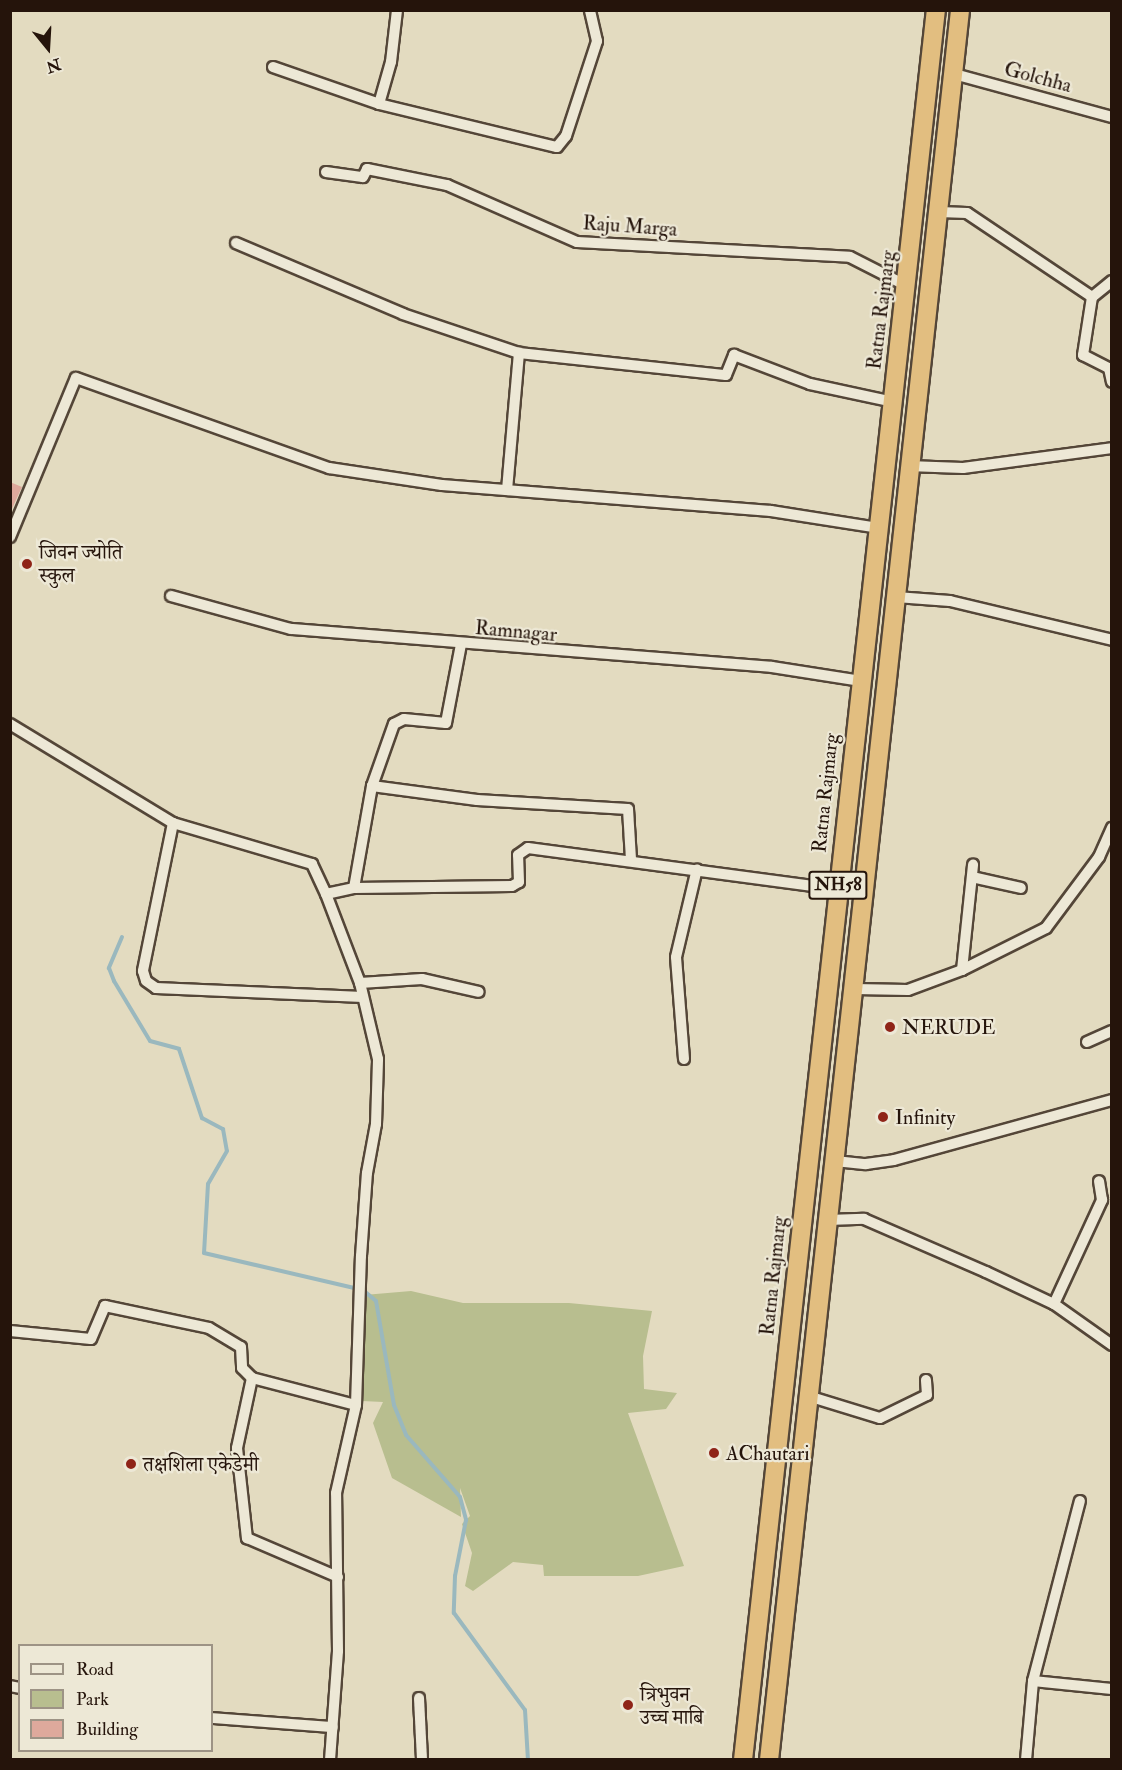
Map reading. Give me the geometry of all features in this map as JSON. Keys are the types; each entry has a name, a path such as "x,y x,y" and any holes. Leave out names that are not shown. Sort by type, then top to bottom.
{"highway":[{"name":"Ratna Rajmarg","path":"743,1760 837,889 907,286 936,10"},
{"name":"NH58","path":"769,1760 827,1220 855,989 908,466 939,213 960,10"}],"street":[{"path":"379,104 391,63 397,10"},
{"path":"273,67 379,104 557,147 566,136 597,41 590,10"},
{"name":"Golchha","path":"954,74 1112,117"},
{"name":"Raju Marga","path":"326,172 363,177 367,169 447,185 577,242 850,257 907,286"},
{"path":"939,213 968,213 1092,297"},
{"path":"236,243 403,314 519,353 726,375 734,355 810,384 893,402"},
{"path":"1112,281 1092,297 1083,355 1109,368 1112,382"},
{"path":"507,490 519,353"},
{"path":"10,537 76,378 329,468 507,490 771,511 878,528"},
{"path":"908,466 963,468 1112,448"},
{"name":"Ramnagar","path":"171,596 291,628 461,644 772,667 861,681"},
{"path":"896,597 950,601 1112,640"},
{"path":"354,888 372,786 394,724 405,719 446,723 461,644"},
{"path":"10,724 173,823 312,864 360,983 378,1059 376,1124 367,1173 361,1256 356,1405 336,1493 338,1577 330,1760"},
{"path":"372,786 477,800 628,809 631,859"},
{"path":"173,823 143,971 146,981 156,988 363,997"},
{"path":"855,989 908,990 962,970 1046,928 1099,857 1112,828"},
{"path":"326,894 354,888 512,886 519,882 518,855 528,848 631,859 837,889"},
{"path":"684,1059 676,957 698,869"},
{"path":"962,970 973,871 1021,888"},
{"path":"360,983 422,979 479,992"},
{"path":"1088,1042 1112,1031"},
{"path":"835,1161 866,1164 894,1160 1112,1100"},
{"path":"1054,1304 1102,1200 1099,1181"},
{"path":"827,1220 864,1219 1054,1304 1112,1344"},
{"path":"10,1332 91,1340 105,1306 209,1328 241,1347 242,1368 252,1378 356,1405"},
{"path":"252,1378 237,1448 247,1538 338,1577"},
{"path":"808,1396 880,1418 927,1395 926,1380"},
{"path":"1026,1760 1033,1680 1080,1501"},
{"path":"1033,1680 1112,1689"},
{"path":"419,1698 422,1760"},
{"path":"213,1718 333,1727"}],"green space":[{"path":"411,1291 463,1303 569,1303 652,1311 643,1356 644,1389 677,1393 666,1409 628,1413 684,1566 638,1576 544,1576 543,1565 513,1562 473,1591 465,1586 472,1553 462,1524 470,1516 460,1488 461,1517 392,1478 373,1423 383,1402 362,1401 364,1295"}],"building":[{"path":"10,482 22,487 10,513"}],"waterway":[{"path":"122,937 109,968 114,981 150,1041 179,1049 202,1118 223,1129 227,1151 208,1184 204,1253 363,1290 376,1301 394,1405 406,1435 460,1497 466,1520 455,1576 454,1613 525,1710 528,1760"}],"place":[{"name":"जिवन ज्योति स्कुल","path":"27,564"},
{"name":"NERUDE","path":"890,1027"},
{"name":"Infinity","path":"883,1117"},
{"name":"AChautari","path":"714,1453"},
{"name":"तक्षशिला एकेडेमी","path":"131,1464"},
{"name":"त्रिभुवन उच्च माबि","path":"628,1705"}]}
